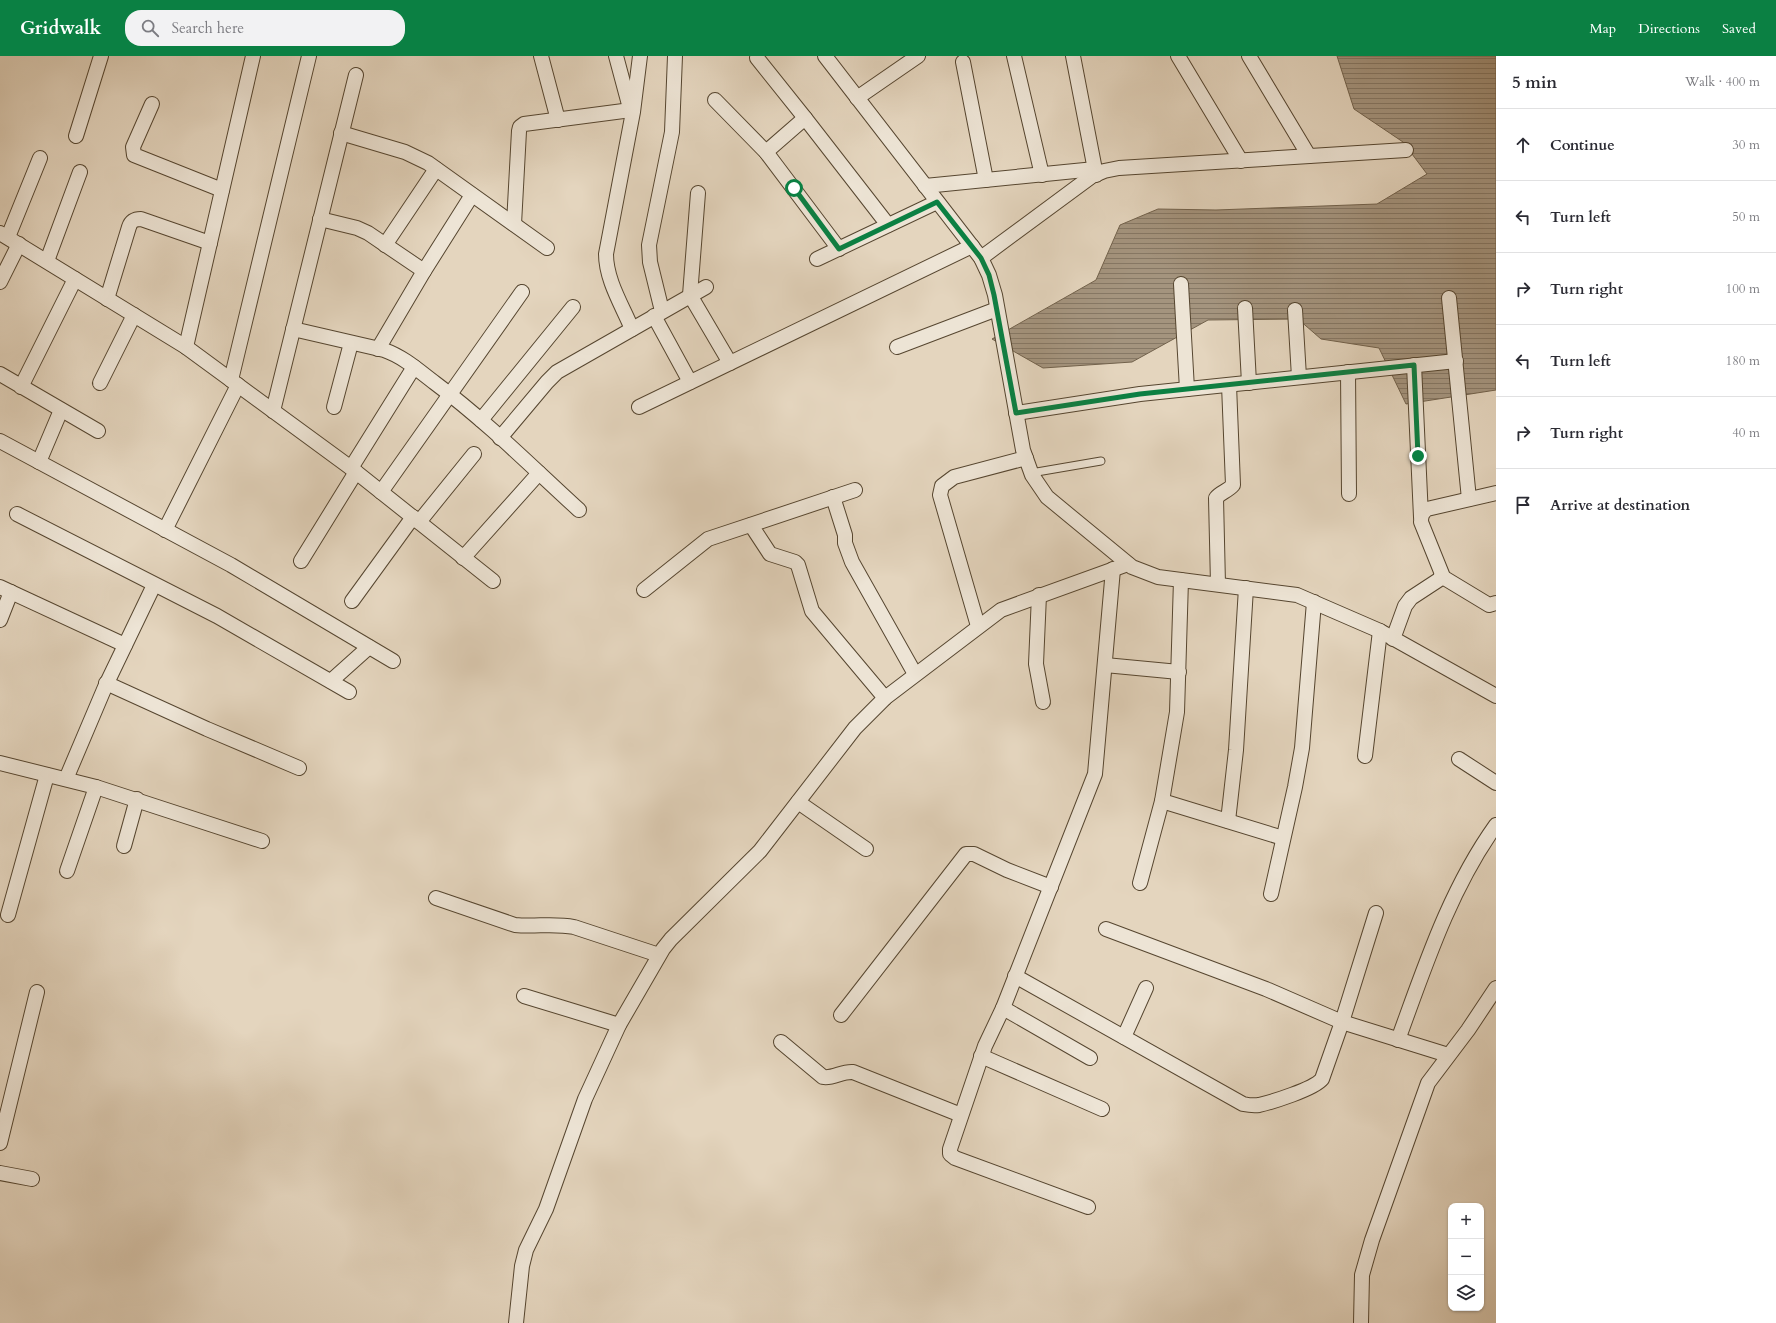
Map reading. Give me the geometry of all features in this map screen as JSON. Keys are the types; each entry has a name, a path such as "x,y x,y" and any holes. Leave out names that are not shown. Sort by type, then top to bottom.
{"street":[{"path":"76,136 101,56"},
{"path":"186,347 253,56"},
{"path":"165,530 234,382 309,56"},
{"path":"541,56 558,120"},
{"path":"616,56 631,113"},
{"path":"632,328 609,276 606,266 606,254 640,56"},
{"path":"676,56 672,132 649,245 650,262 658,314 690,382"},
{"path":"825,56 981,258 989,275 997,308 1016,413 1026,458 1031,473 1047,496 1132,567 1158,577 1297,595 1380,631 1496,696"},
{"path":"857,98 918,56"},
{"path":"1014,56 1042,175"},
{"path":"1072,56 1095,172"},
{"path":"1178,56 1241,161"},
{"path":"1249,56 1310,156"},
{"path":"757,58 888,225"},
{"path":"963,62 986,180"},
{"path":"273,411 356,75"},
{"path":"715,100 766,152 839,249"},
{"path":"152,104 133,147 134,155 222,190"},
{"path":"514,224 520,127 524,124 631,113"},
{"path":"766,152 805,118"},
{"path":"341,133 405,152 436,169 547,248"},
{"path":"925,186 1042,175 1095,172 1119,168 1406,150"},
{"path":"0,282 9,238 40,158"},
{"path":"386,245 436,169"},
{"path":"47,261 80,172"},
{"path":"981,258 1095,172"},
{"path":"698,193 690,295 730,363"},
{"path":"378,349 424,271 472,195"},
{"path":"817,260 937,202"},
{"path":"107,298 129,227 131,222 136,219 141,219 210,243"},
{"path":"320,219 357,228 368,233 424,271"},
{"path":"9,238 186,347 382,492 492,581"},
{"path":"639,406 972,246"},
{"path":"21,387 75,279"},
{"path":"1180,284 1187,389"},
{"path":"500,438 557,372 706,287"},
{"path":"382,492 522,292"},
{"path":"1449,298 1469,499"},
{"path":"481,420 573,307"},
{"path":"897,347 997,308"},
{"path":"1245,308 1249,383"},
{"path":"1296,310 1299,377"},
{"path":"100,382 134,315"},
{"path":"293,329 378,349 394,354 414,366 451,394 481,420 579,510"},
{"path":"334,407 351,343"},
{"path":"1016,413 1140,394 1456,361"},
{"path":"1414,365 1421,522 1442,576 1489,605 1496,603"},
{"path":"301,561 414,366"},
{"path":"1348,372 1349,494"},
{"path":"0,374 98,431"},
{"path":"1218,584 1216,498 1221,492 1231,488 1233,485 1228,385"},
{"path":"38,462 61,410"},
{"path":"0,441 231,565 392,661"},
{"path":"352,601 416,520 474,454"},
{"path":"978,626 940,495 942,486 954,477 1026,458"},
{"path":"463,558 539,473"},
{"path":"644,590 708,538 855,490"},
{"path":"1421,517 1427,509 1496,493"},
{"path":"833,497 852,562 915,674"},
{"path":"17,514 217,616 349,692"},
{"path":"750,524 770,554 795,562 798,565 812,611 884,698"},
{"path":"516,1323 522,1266 526,1250 546,1209 585,1100 619,1025 659,955 671,939 760,851 855,728 884,698 1000,610 1128,564"},
{"path":"1088,1207 952,1156 950,1149 982,1056 1003,1008 1095,774 1113,569"},
{"path":"1393,639 1405,606 1411,598 1436,583 1442,576"},
{"path":"1140,883 1162,801 1177,712 1181,580"},
{"path":"66,779 106,683 154,585"},
{"path":"1228,821 1236,750 1246,588"},
{"path":"0,620 6,590 125,645"},
{"path":"1039,595 1036,664 1043,702"},
{"path":"1271,894 1302,748 1314,602"},
{"path":"1365,756 1380,631"},
{"path":"331,682 369,647"},
{"path":"1105,665 1179,672"},
{"path":"106,683 207,729 299,768"},
{"path":"1459,759 1496,784"},
{"path":"0,764 96,787 262,841"},
{"path":"8,915 47,775"},
{"path":"66,871 96,787"},
{"path":"124,846 136,799"},
{"path":"1162,801 1284,838"},
{"path":"798,802 866,849"},
{"path":"1398,1040 1432,948 1464,878 1496,825"},
{"path":"841,1015 966,854 974,854 1007,870 1051,887"},
{"path":"436,898 515,925 528,926 562,924 659,955"},
{"path":"1015,976 1243,1104 1259,1104 1294,1093 1319,1083 1322,1079 1342,1022 1376,914"},
{"path":"1106,930 1266,989 1342,1022 1448,1055"},
{"path":"1124,1037 1146,988"},
{"path":"1361,1323 1362,1275 1372,1240 1428,1083 1468,1030 1496,988"},
{"path":"0,1143 36,992"},
{"path":"524,996 619,1025"},
{"path":"1003,1008 1090,1058"},
{"path":"781,1042 823,1077 829,1078 845,1072 853,1072 961,1115"},
{"path":"982,1056 1102,1109"},
{"path":"0,1173 32,1179"}],"lane":[{"path":"1031,473 1101,462"}],"shaded area":[{"path":"1337,56 1496,56 1496,390 1406,404 1379,348 1321,339 1298,319 1208,320 1132,362 1043,368 992,339 1096,280 1120,225 1158,209 1216,210 1377,204 1427,174 1403,142 1354,109"}],"route":[{"path":"794,188 839,249 937,202 981,258 989,275 1016,413 1140,394 1414,365 1418,456"}]}
